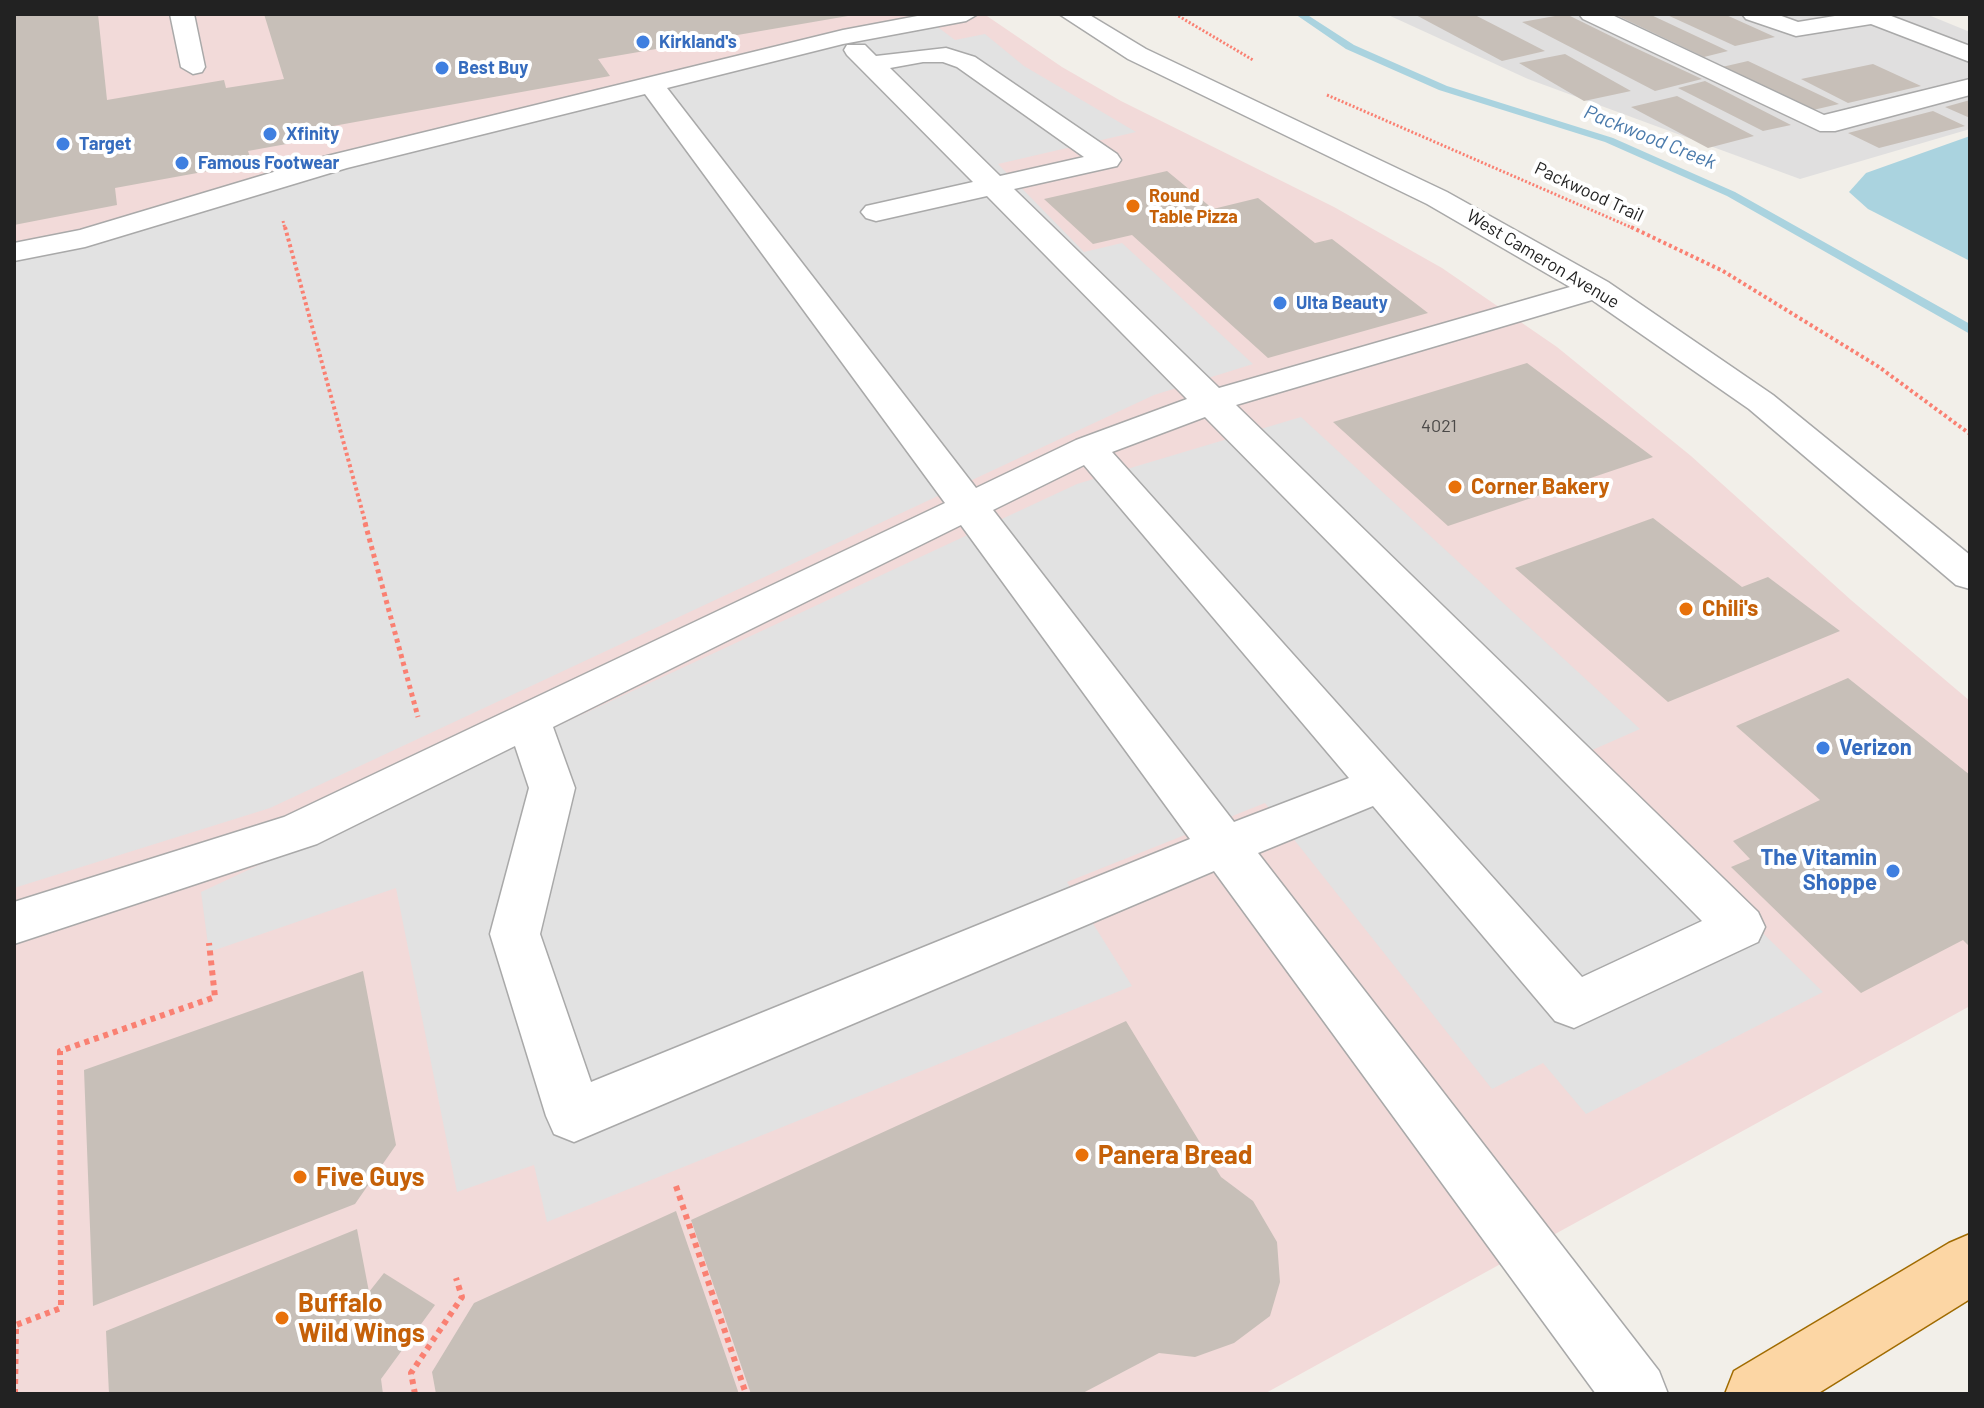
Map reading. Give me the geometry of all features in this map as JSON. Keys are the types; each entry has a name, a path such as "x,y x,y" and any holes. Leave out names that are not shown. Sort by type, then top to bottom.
{"main road":[{"path":"1757,1394 1970,1264"}],"street":[{"path":"182,14 193,67"},
{"path":"14,252 85,238 337,162 843,37 966,14"},
{"name":"West Cameron Avenue","path":"1071,14 1137,54 1437,198 1597,289 1752,395 1970,576"},
{"path":"1591,14 1820,123 1835,123 1970,87"},
{"path":"1754,14 1796,29 1814,29 1861,17 1885,20 1970,55"},
{"path":"843,37 996,185 1740,927 1574,1005 1089,448"},
{"path":"871,64 923,55 946,55 966,62 1107,160 876,212"},
{"path":"651,84 1636,1394"},
{"path":"14,923 300,831 1089,448 1211,402 1597,289"},
{"path":"528,718 552,788 515,934 574,1116 1222,845 1381,784"}],"path":[{"path":"1175,14 1261,64"},
{"name":"Packwood Trail","path":"1318,91 1571,199 1723,271 1879,367 1970,434"},
{"path":"280,212 422,730"},
{"path":"15,1394 16,1325 61,1308 60,1051 215,997 209,943"},
{"path":"676,1186 746,1394"},
{"path":"415,1394 411,1373 462,1297 456,1278"}],"shaded area":[{"path":"14,14 984,14 1062,67 1121,101 1334,207 1442,268 1557,347 1691,456 1851,600 1970,701 1970,1006 1264,1394 14,1394"},
{"path":"1386,14 1926,14 1970,32 1970,129 1800,179 1528,79"},
{"path":"935,25 955,40 985,34 1024,66 1136,132 998,164 1084,252 1122,243 1253,364 1154,395 270,808 14,888 14,259 335,170 847,41"},
{"path":"1301,417 1640,729 1581,755 1823,992 1586,1114 1543,1063 1492,1089 1265,803 1067,882 1132,986 547,1222 534,1165 457,1192 396,888 209,952 201,892 1077,484"}],"water":[{"path":"1970,136 1970,261 1868,209 1849,192 1866,173"}],"building":[{"path":"14,14 98,14 107,100 224,80 226,88 284,79 264,14 848,16 598,59 610,76 300,132 303,141 248,151 252,163 115,188 117,205 14,225"},
{"path":"1414,14 1473,14 1545,51 1502,61"},
{"path":"1566,14 1702,79 1655,91 1522,22"},
{"path":"1614,14 1649,14 1728,51 1704,57"},
{"path":"1665,14 1724,14 1775,37 1735,46"},
{"path":"1565,54 1631,91 1584,101 1519,63"},
{"path":"1748,61 1839,104 1813,110 1722,67"},
{"path":"1873,64 1921,86 1848,103 1801,79"},
{"path":"1705,81 1791,125 1763,131 1678,88"},
{"path":"1677,96 1754,136 1708,148 1631,107"},
{"path":"1970,100 1970,118 1945,107"},
{"path":"1933,111 1965,126 1879,148 1848,133"},
{"path":"1167,171 1213,209 1258,198 1315,243 1332,239 1428,313 1268,358 1132,235 1093,244 1044,199"},
{"path":"1527,363 1653,457 1448,526 1333,422"},
{"name":"Chili's","path":"1653,518 1742,587 1768,577 1840,631 1668,702 1515,568"},
{"path":"1848,678 1970,775 1970,947 1963,940 1861,993 1731,867 1750,859 1733,841 1820,800 1736,726"},
{"path":"363,971 396,1145 355,1204 93,1306 84,1070"},
{"path":"1126,1021 1221,1177 1253,1201 1277,1242 1280,1282 1270,1316 1234,1343 1195,1357 1159,1353 1081,1394 751,1394 691,1220"},
{"path":"676,1211 739,1394 436,1394 432,1372 474,1303"},
{"name":"Buffalo Wild Wings","path":"357,1229 369,1292 384,1273 435,1305 381,1379 383,1394 109,1394 106,1331"}],"waterway":[{"name":"Packwood Creek","path":"1300,14 1350,47 1443,88 1609,140 1731,194 1970,330"}],"place":[{"name":"Kirkland's","path":"643,42"},
{"name":"Best Buy","path":"442,68"},
{"name":"Xfinity","path":"270,134"},
{"name":"Target","path":"63,144"},
{"name":"Famous Footwear","path":"182,163"},
{"name":"Round Table Pizza","path":"1133,206"},
{"name":"Ulta Beauty","path":"1280,303"},
{"name":"Corner Bakery","path":"1455,487"},
{"name":"Chili's","path":"1686,609"},
{"name":"Verizon","path":"1823,748"},
{"name":"The Vitamin Shoppe","path":"1893,871"},
{"name":"Panera Bread","path":"1082,1155"},
{"name":"Five Guys","path":"300,1177"},
{"name":"Buffalo Wild Wings","path":"282,1318"}]}
